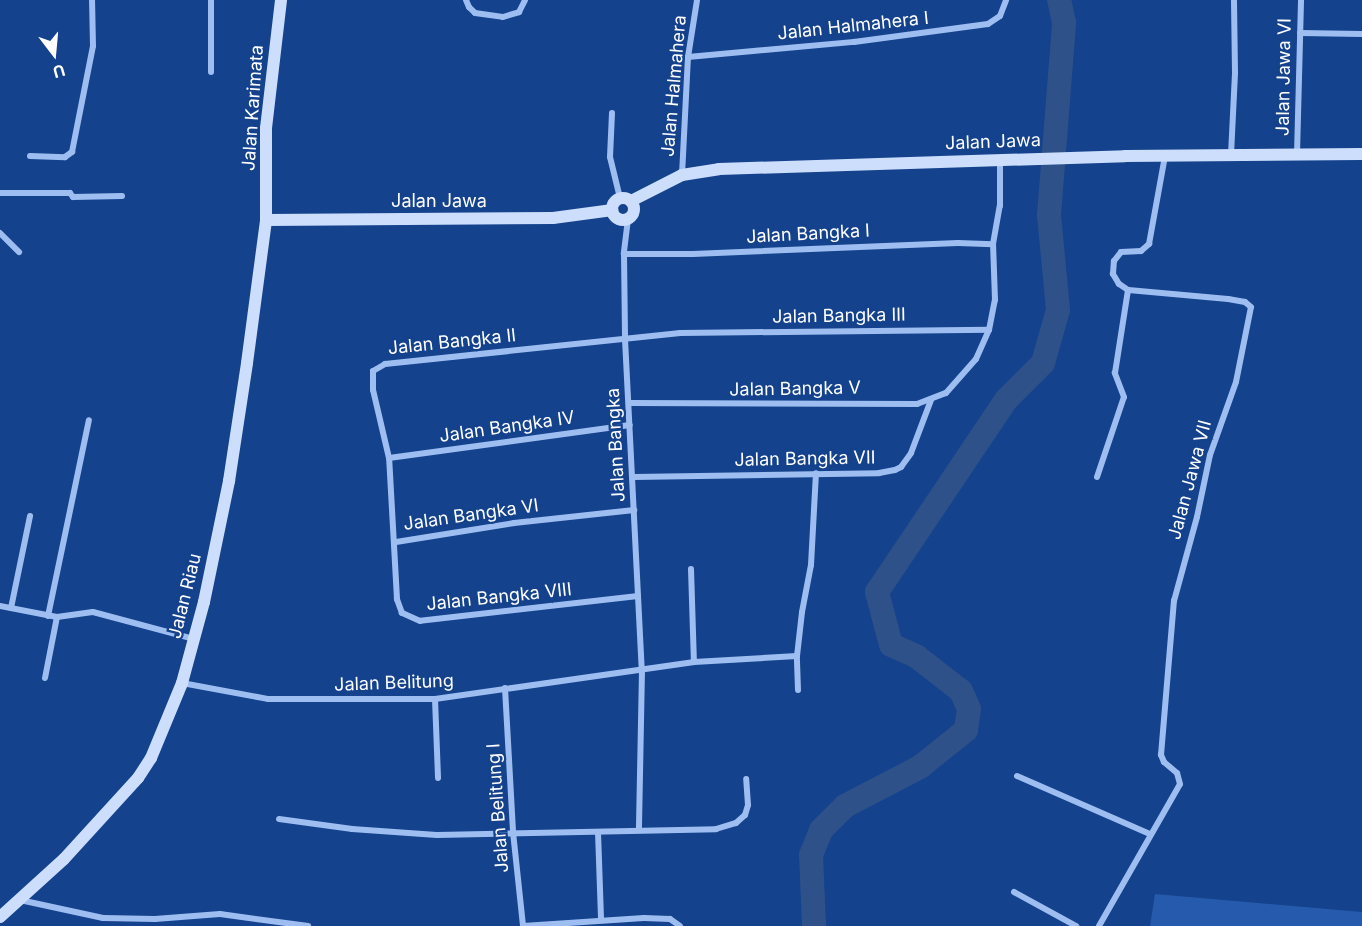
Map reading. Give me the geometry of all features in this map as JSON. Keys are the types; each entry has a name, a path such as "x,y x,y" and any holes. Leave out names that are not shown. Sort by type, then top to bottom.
{"main road":[{"name":"Jalan Karimata","path":"266,220 266,128 281,0"},
{"name":"Jalan Jawa","path":"626,199 682,176 719,169 1093,157 1362,154"},
{"path":"626,199 634,213 628,219 620,219 612,210 614,203 626,199"},
{"name":"Jalan Jawa","path":"266,220 553,218 612,210"},
{"name":"Jalan Riau","path":"0,917 64,859 138,778 155,749 182,683 229,481 266,220"}],"street":[{"path":"30,156 65,157 72,152 93,46 92,0"},
{"path":"211,0 211,72"},
{"path":"466,0 469,7 476,13 503,16 519,12 525,0"},
{"name":"Jalan Halmahera","path":"682,176 688,57 697,0"},
{"name":"Jalan Halmahera I","path":"688,57 854,42 988,24 1000,16 1006,0"},
{"path":"1232,155 1235,73 1234,0"},
{"name":"Jalan Jawa VI","path":"1297,155 1301,0"},
{"path":"1300,33 1362,34"},
{"path":"612,113 610,157 626,199"},
{"path":"1097,477 1125,397 1115,373 1128,290 1119,284 1113,274 1114,261 1121,252 1141,251 1149,244 1165,156"},
{"path":"989,330 995,300 993,244 1000,206 1000,161"},
{"path":"0,193 70,193 73,197 122,196"},
{"name":"Jalan Bangka","path":"628,219 624,254 625,339 634,477 642,670 639,829"},
{"path":"0,233 19,252"},
{"name":"Jalan Bangka I","path":"624,254 693,254 958,243 993,244"},
{"name":"Jalan Jawa VII","path":"1099,926 1180,784 1177,773 1164,762 1161,755 1166,670 1177,586 1197,517 1210,455 1236,382 1251,307 1245,302 1228,299 1128,290"},
{"name":"Jalan Bangka III","path":"625,339 681,333 989,330"},
{"name":"Jalan Bangka V","path":"629,403 917,404 931,400 956,384 976,359 989,330"},
{"name":"Jalan Bangka II","path":"388,458 371,379 377,367 625,339"},
{"name":"Jalan Bangka VII","path":"634,477 879,473 901,467 912,453 931,400"},
{"path":"48,616 89,420"},
{"name":"Jalan Bangka IV","path":"388,458 630,425"},
{"name":"Jalan Bangka VI","path":"388,458 396,542 514,523 634,510"},
{"path":"798,690 797,656 811,565 816,473"},
{"path":"11,608 30,516"},
{"name":"Jalan Bangka VIII","path":"396,542 398,599 402,613 414,620 638,596"},
{"path":"692,569 694,662"},
{"path":"0,606 57,617 93,612 194,639"},
{"path":"45,678 57,617"},
{"name":"Jalan Belitung","path":"182,683 268,699 435,699 694,662 797,656"},
{"name":"Jalan Belitung I","path":"506,688 513,832 522,926"},
{"path":"435,699 438,778"},
{"path":"1017,776 1150,834"},
{"path":"279,819 352,829 437,835 716,829 736,823 748,810 746,779"},
{"path":"598,832 601,919"},
{"path":"1014,892 1076,926"},
{"path":"19,900 103,918 155,919 220,914 308,926"},
{"path":"102,926 103,918"},
{"path":"522,926 601,919 670,919 680,926"}],"shaded area":[{"path":"1155,894 1362,912 1362,926 1150,926"}],"waterway":[{"path":"814,926 811,855 821,830 845,806 920,767 966,730 969,709 961,691 916,656 891,645 877,592 1006,400 1043,363 1058,310 1049,215 1064,23 1059,0"}]}
